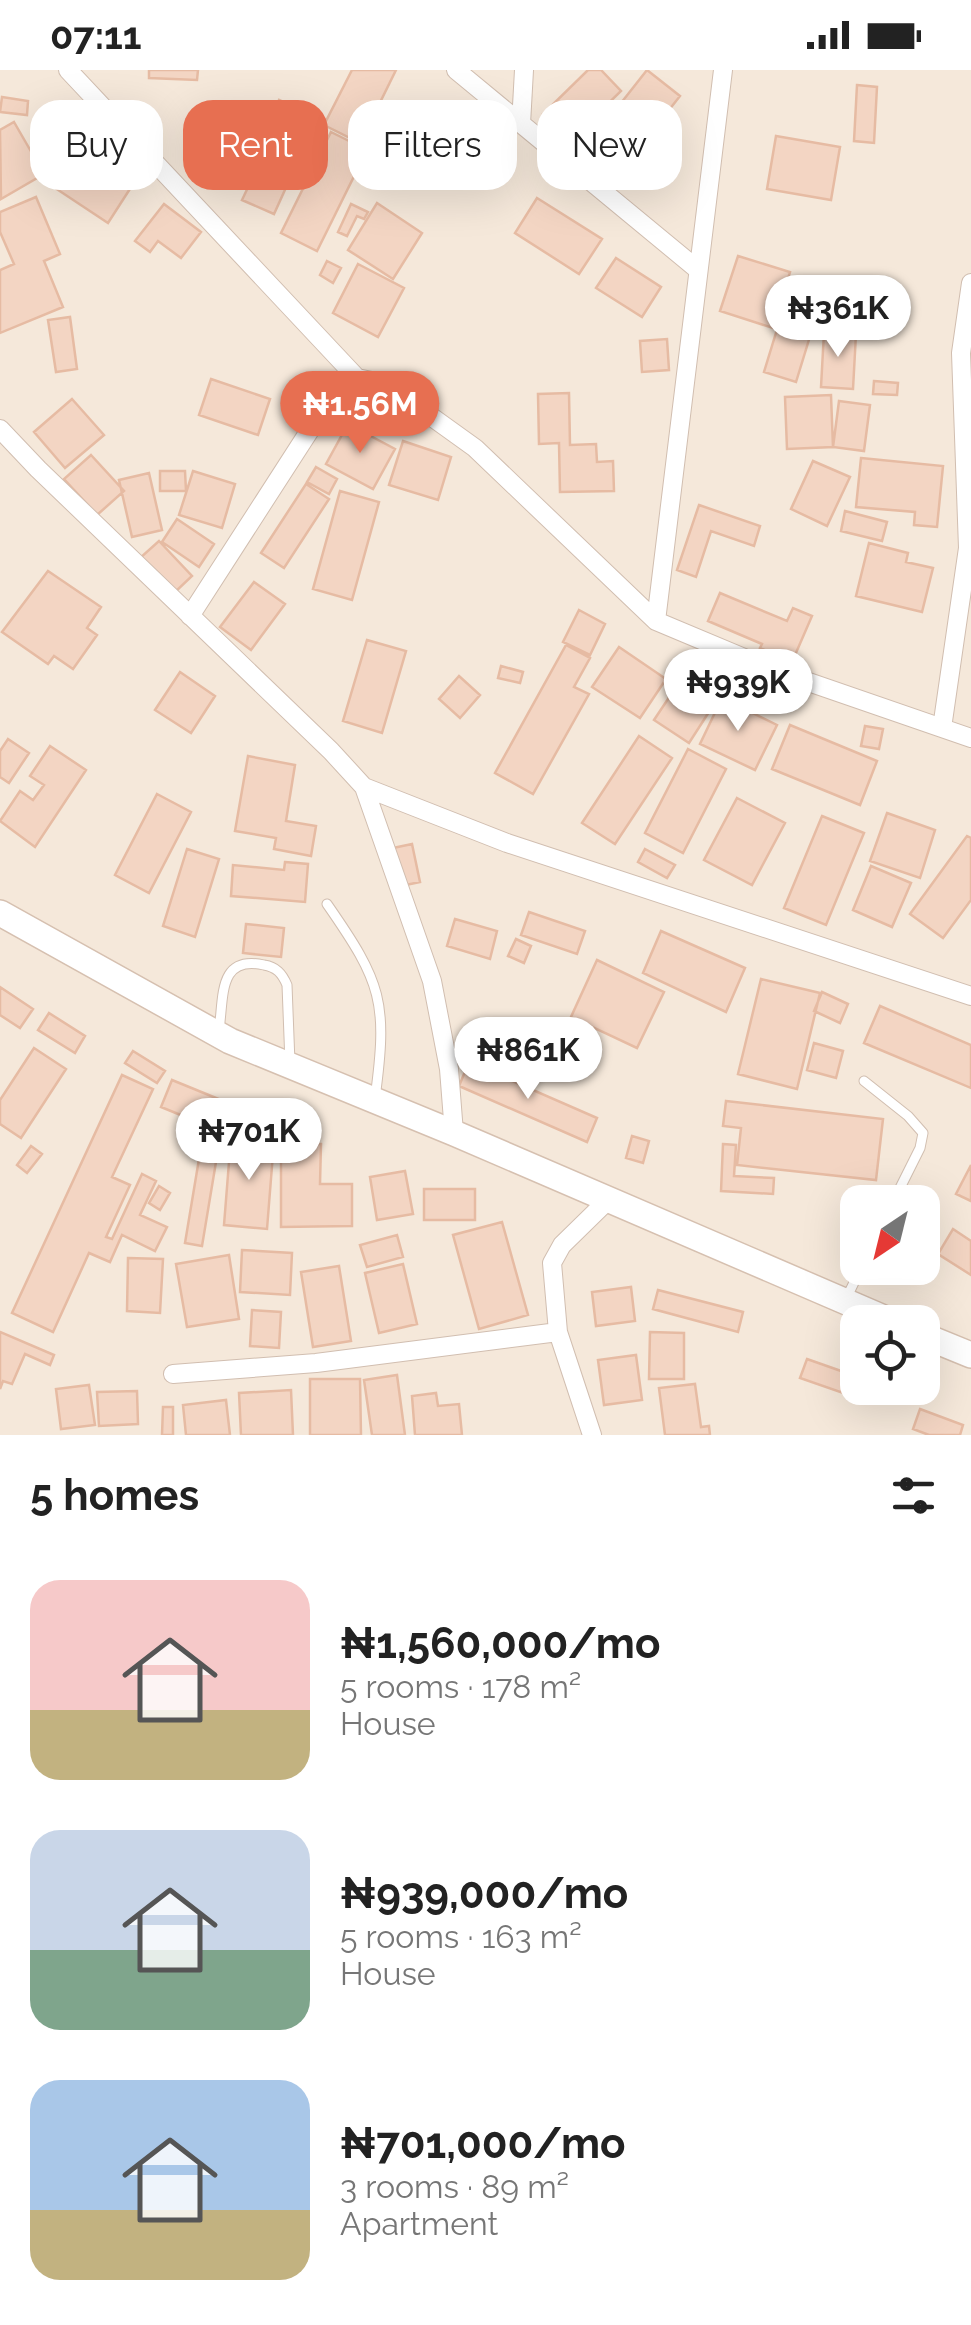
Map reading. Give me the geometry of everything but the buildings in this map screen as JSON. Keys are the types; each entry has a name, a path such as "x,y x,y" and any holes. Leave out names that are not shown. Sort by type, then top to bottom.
{"main road":[{"path":"0,913 218,1034 852,1305"},
{"path":"940,1343 971,1356"}],"street":[{"path":"68,70 356,378"},
{"path":"456,70 698,269"},
{"path":"521,124 524,70"},
{"path":"656,620 723,70"},
{"path":"942,728 970,548 961,353 971,283"},
{"path":"190,616 340,385 356,378 386,384 475,448 656,620 768,668 971,738"},
{"path":"0,429 364,786 507,843 971,996"},
{"path":"364,786 432,982 449,1069 454,1133"},
{"path":"592,1435 558,1332 552,1263 562,1245 607,1201"},
{"path":"173,1374 316,1363 558,1332"}],"lane":[{"path":"327,904 367,964 381,1001 382,1046 375,1100"},
{"path":"218,1034 228,975 235,965 244,962 271,966 283,974 287,984 290,1066"},
{"path":"864,1081 923,1133 902,1185"},
{"path":"845,1302 854,1285"}],"shaded area":[{"path":"0,70 971,70 971,1435 0,1435"}]}
